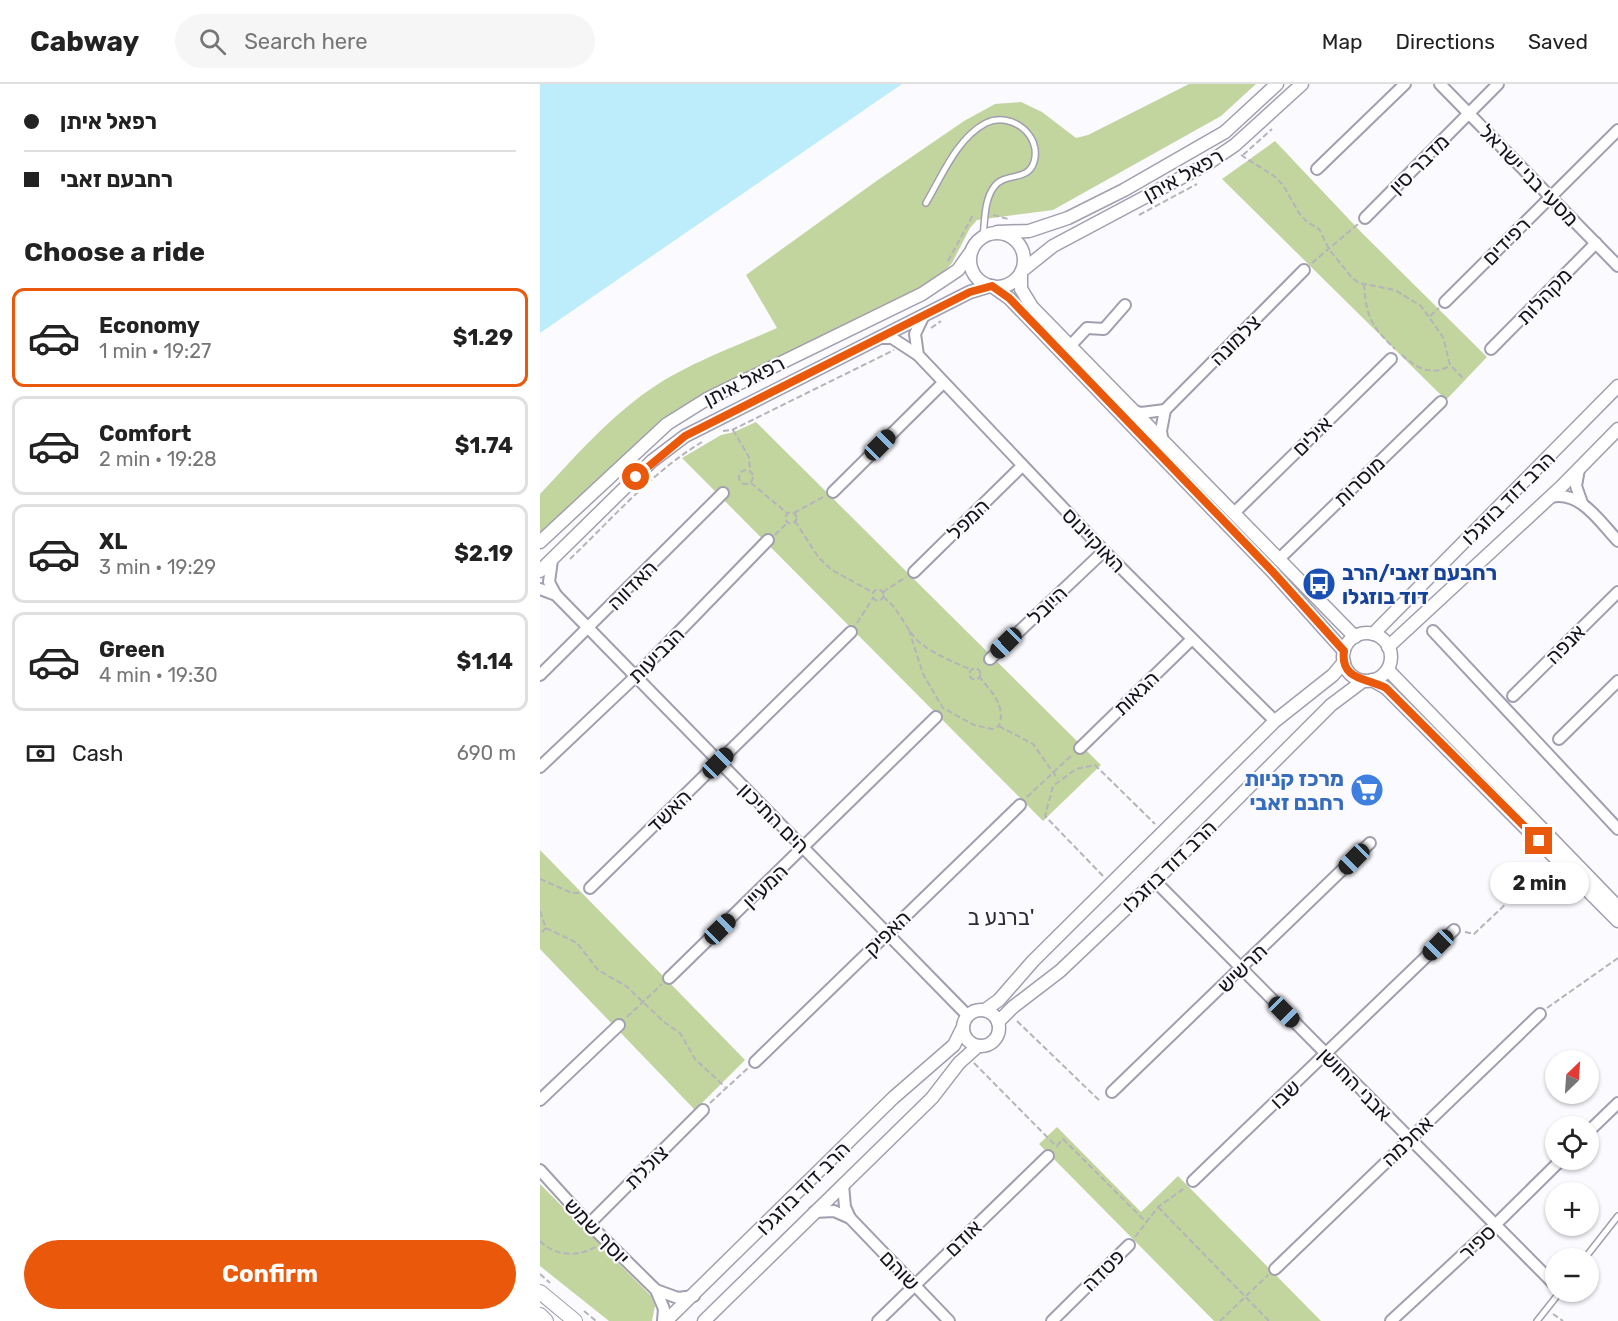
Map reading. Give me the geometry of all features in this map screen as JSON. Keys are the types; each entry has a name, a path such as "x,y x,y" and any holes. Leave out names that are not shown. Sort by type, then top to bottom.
{"main road":[{"path":"540,1292 575,1321"},
{"path":"540,1315 546,1321"}],"street":[{"name":"רפאל איתן","path":"997,232 1039,227 1068,218 1124,190 1226,132 1277,84"},
{"name":"רפאל איתן","path":"1022,272 1053,246 1207,164 1235,145 1302,84"},
{"path":"1317,169 1405,84"},
{"name":"מסעי בני ישראל","path":"1440,84 1618,266"},
{"name":"מדבר סין","path":"1365,218 1498,84"},
{"name":"רפידים","path":"1445,302 1618,130"},
{"path":"1355,637 1032,307 1021,289 1024,255 1019,243 1010,235 997,232 983,236 975,243 970,253 970,266 974,274 1009,298 1272,571 1344,656 1350,674 1386,688 1618,921"},
{"name":"מקהלות","path":"1491,349 1596,243"},
{"name":"רפאל איתן","path":"540,542 667,424 707,399 922,294 958,270 970,253"},
{"name":"צלמונה","path":"1165,410 1304,270"},
{"path":"991,286 1009,284 1022,272"},
{"name":"רפאל איתן","path":"540,572 652,461 685,436 970,292 991,286"},
{"path":"1071,345 1087,328 1104,329 1125,305"},
{"path":"918,355 915,334 924,315"},
{"name":"האוקיינוס","path":"880,338 892,338 918,355 1104,551 1275,720"},
{"name":"אילים","path":"1234,513 1391,359"},
{"path":"834,492 943,383"},
{"name":"הרב דוד בוזגלו","path":"1373,634 1618,386"},
{"name":"מוסרות","path":"1278,560 1441,402"},
{"path":"1131,410 1141,413 1165,410 1161,432 1163,443"},
{"name":"הרב דוד בוזגלו","path":"1389,647 1551,496 1618,429"},
{"name":"המפל","path":"914,572 1022,466"},
{"path":"1579,469 1576,486 1582,504"},
{"name":"האדווה","path":"540,675 590,628 723,493"},
{"path":"1551,496 1566,495 1582,504 1618,541"},
{"name":"הנביעות","path":"540,767 635,677 768,540"},
{"name":"היובל","path":"990,659 1104,551"},
{"path":"552,560 549,582 556,595"},
{"name":"הים התיכון","path":"540,589 556,595 590,628 718,763 805,847 886,934 968,1015"},
{"name":"אנפה","path":"1513,696 1618,592"},
{"path":"1432,631 1618,830"},
{"name":"האשד","path":"590,888 850,632"},
{"path":"1355,637 1373,634 1389,647 1391,657 1388,670 1368,681"},
{"path":"1344,656 1355,637"},
{"name":"הגאות","path":"1080,748 1192,639"},
{"name":"הרב דוד בוזגלו","path":"985,1010 999,1000 1042,952 1275,720 1333,675 1344,656"},
{"path":"1388,670 1618,907"},
{"name":"הרב דוד בוזגלו","path":"998,1022 1013,1007 1060,971 1155,881 1331,705 1368,681"},
{"path":"1559,739 1618,681"},
{"name":"המעיין","path":"669,978 936,717"},
{"name":"האפיק","path":"755,1062 1020,805"},
{"name":"תרשיש","path":"1112,1092 1370,843"},
{"name":"אבני החושן","path":"1155,881 1545,1275"},
{"name":"שבו","path":"1193,1182 1454,930"},
{"path":"985,1010 998,1022 994,1040 984,1046 978,1046 967,1040 962,1029 968,1015 974,1011 985,1010"},
{"name":"אחלמה","path":"1275,1269 1540,1014"},
{"path":"540,1100 619,1025"},
{"name":"הרב דוד בוזגלו","path":"664,1321 694,1296 892,1098 954,1045 962,1029"},
{"name":"הרב דוד בוזגלו","path":"704,1321 932,1098 959,1063 978,1046"},
{"path":"1599,1121 1618,1103"},
{"name":"צוללת","path":"589,1224 704,1110"},
{"name":"אודם","path":"878,1321 1048,1156"},
{"name":"יוסף שמש","path":"540,1170 589,1224 656,1290"},
{"name":"ספיר","path":"1391,1321 1551,1170"},
{"path":"843,1185 844,1207 850,1218"},
{"path":"814,1212 834,1211 850,1218"},
{"name":"שוהם","path":"850,1218 949,1321"},
{"name":"פטדה","path":"1052,1321 1129,1245"},
{"path":"656,1290 678,1298 694,1296"},
{"path":"656,1290 664,1309 664,1321"}],"lane":[{"path":"926,203 962,144 974,131 988,122 1008,120 1021,125 1034,141 1034,164 1026,174 1001,180 994,187 988,201 983,236"},
{"path":"1593,1248 1618,1216"},
{"path":"1537,1321 1552,1302"}],"path":[{"path":"1235,145 1242,156 1279,180 1299,213 1307,222 1319,229 1329,249 1352,278 1364,284 1395,290 1421,306 1443,337 1450,365 1464,379"},
{"path":"1304,270 1365,218"},
{"path":"1364,284 1365,304 1373,325 1412,365 1424,371 1444,369 1450,365"},
{"path":"720,431 732,430 884,355"},
{"path":"732,430 748,457 753,477 751,483"},
{"path":"565,565 660,473 683,453 711,437"},
{"path":"750,471 742,471 739,479 743,484 751,483 787,513 794,513 834,492"},
{"path":"787,513 785,518 788,522"},
{"path":"794,513 795,521 819,558 832,570 874,592 878,590 883,592"},
{"path":"768,540 788,522 795,521"},
{"path":"883,592 914,572"},
{"path":"850,632 873,598 874,592"},
{"path":"883,592 884,597 917,640 933,652 972,670 978,670 980,678 994,694 1000,707 999,726"},
{"path":"873,598 879,601 884,597"},
{"path":"909,630 923,674 943,708 974,725 992,729 999,726"},
{"path":"972,670 971,678 980,678"},
{"path":"999,726 1033,744 1059,780"},
{"path":"1020,805 1080,748"},
{"path":"1103,876 1046,816 1053,786 1059,780 1076,769 1095,765 1156,825"},
{"path":"1474,934 1549,863"},
{"path":"540,879 578,894 590,888"},
{"path":"540,911 546,928 577,943 598,970 626,986 664,1022 680,1033 695,1059 725,1087"},
{"path":"540,934 546,928"},
{"path":"1540,1014 1618,958"},
{"path":"619,1025 641,1000 669,978"},
{"path":"1018,1021 1101,1102"},
{"path":"704,1110 725,1087 755,1062"},
{"path":"977,1066 1057,1147"},
{"path":"1064,1139 1146,1222"},
{"path":"1129,1245 1158,1207 1193,1182"},
{"path":"1158,1207 1269,1321"},
{"path":"540,1241 556,1252 571,1255 587,1251 604,1239"},
{"path":"1220,1321 1244,1295 1275,1269"},
{"path":"1546,1310 1563,1321"}],"green space":[{"path":"1189,84 1256,84 1221,116 1053,210 977,220 970,228 952,263 935,281 668,419 633,447 540,538 540,494 576,455 601,430 657,384 708,358 777,328 746,275 875,182 964,121 995,104 1021,102 1042,112 1076,138 1088,135"},
{"path":"1275,141 1362,233 1487,357 1446,400 1222,179"},
{"path":"756,422 1101,765 1043,821 682,458 721,435"},
{"path":"540,850 745,1060 695,1110 540,949"},
{"path":"1057,1127 1141,1212 1178,1176 1321,1321 1214,1321 1039,1144"},
{"path":"540,1184 651,1296 655,1306 652,1321 609,1321 540,1266"}],"water":[{"path":"540,84 902,84 540,333"}],"place":[{"name":"רחבעם זאבי/הרב דוד בוזגלו","path":"1319,584"},
{"name":"מרכז קניות רחבם זאבי","path":"1367,790"}],"district":[{"name":"ברנע ב'","path":"1001,917"}],"route":[{"path":"636,477 652,461 685,436 970,292 992,286 1009,298 1272,571 1344,651 1344,662 1350,674 1363,681 1372,680 1386,688 1539,841"}]}
